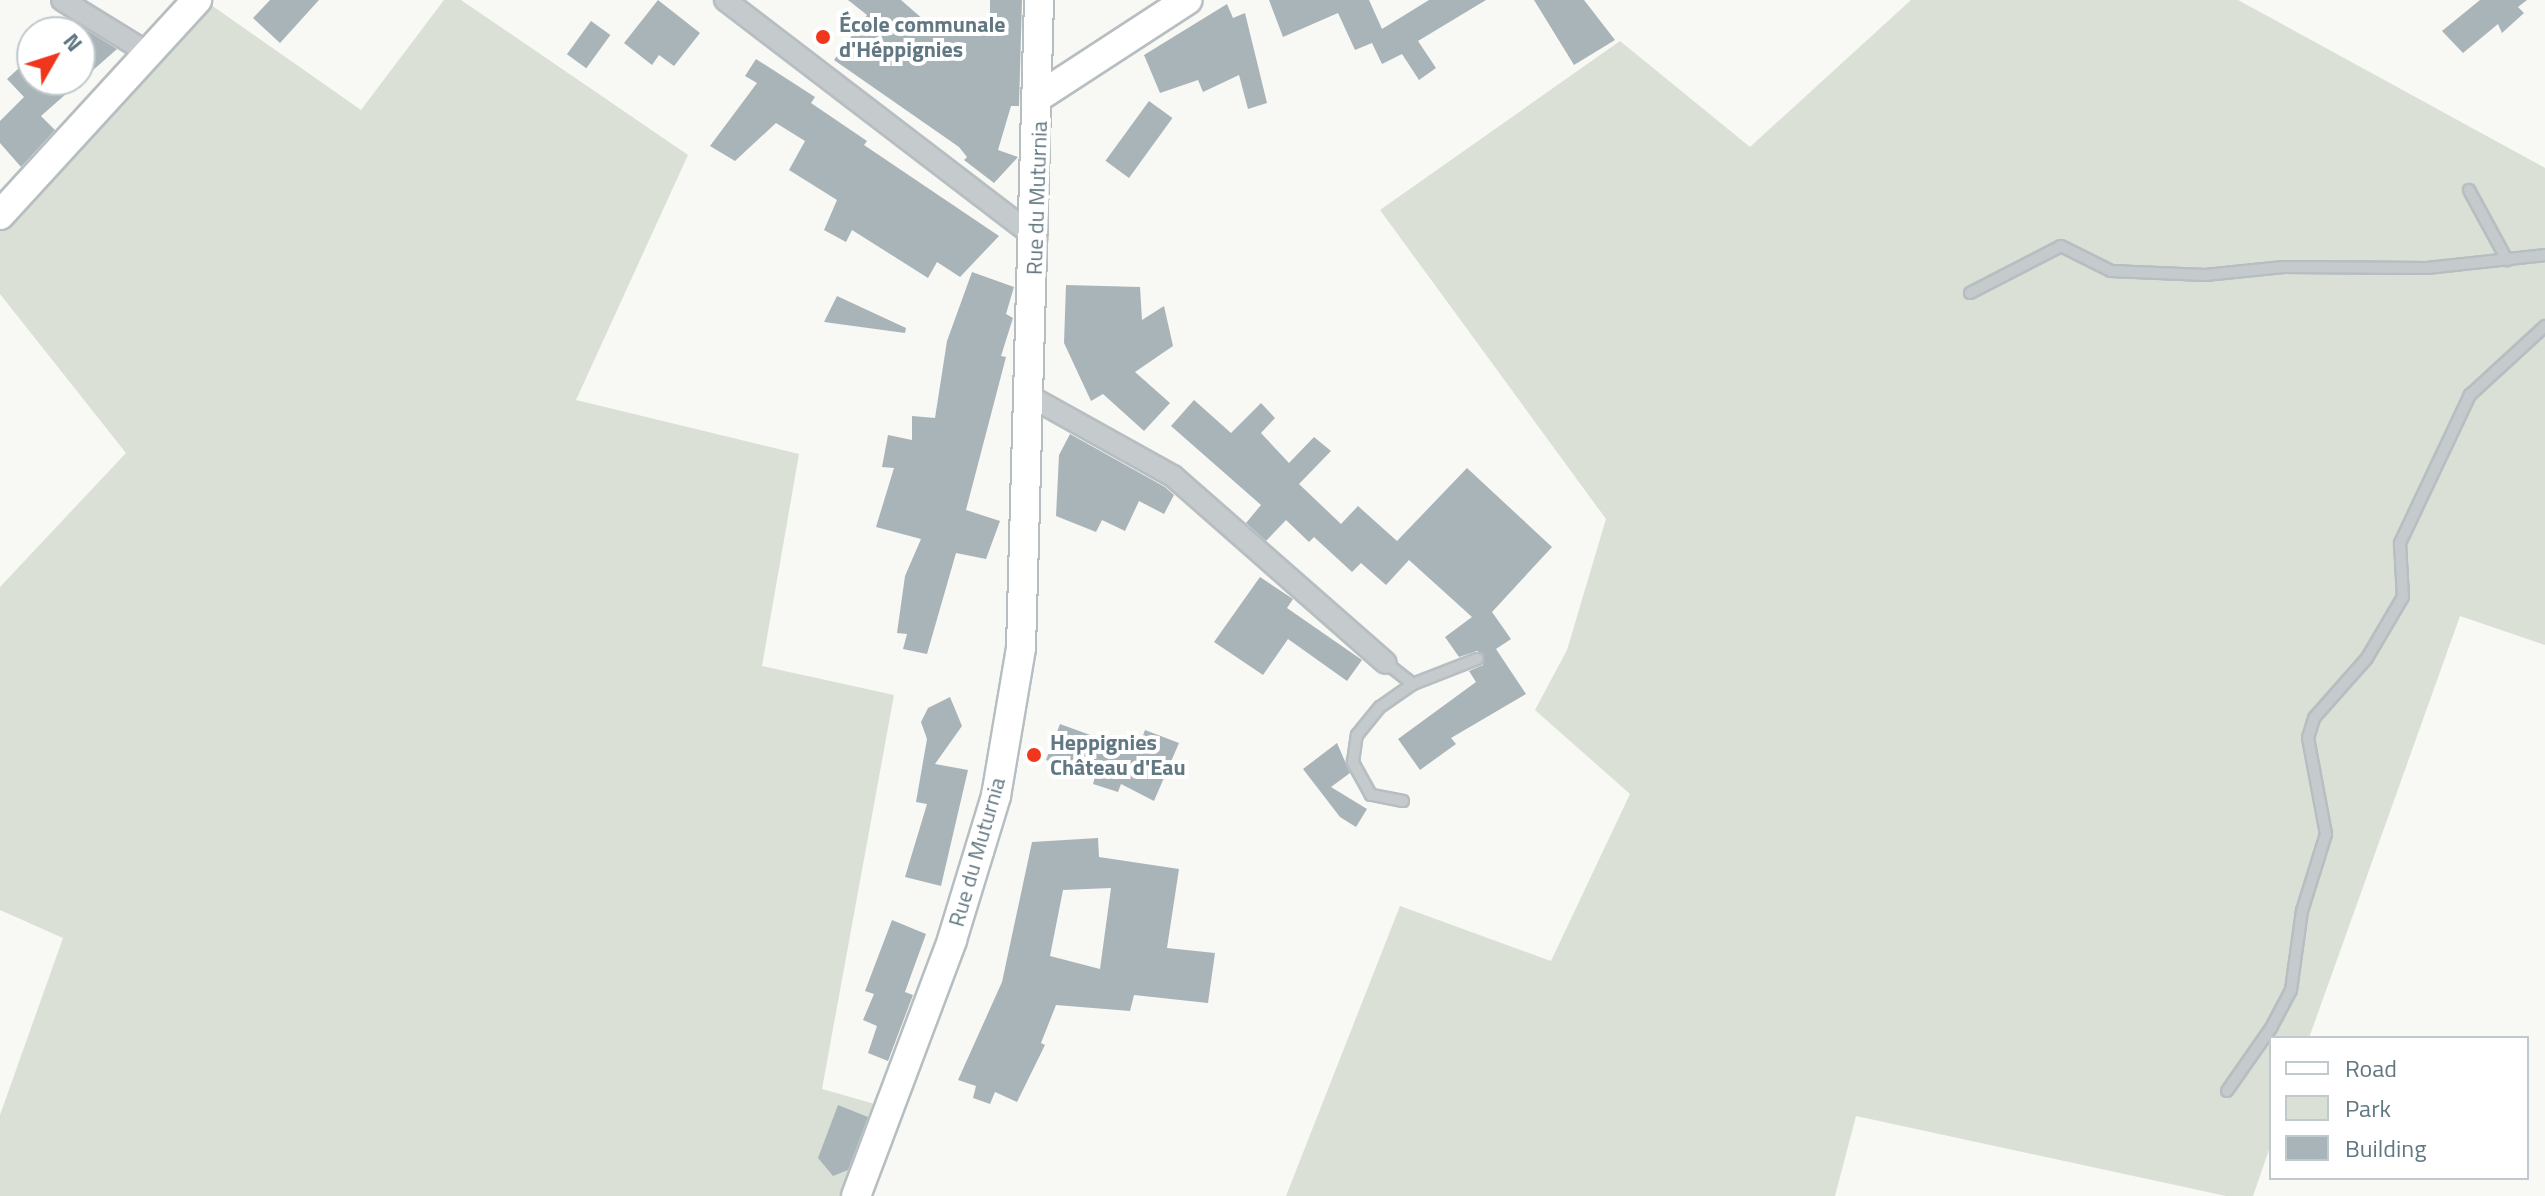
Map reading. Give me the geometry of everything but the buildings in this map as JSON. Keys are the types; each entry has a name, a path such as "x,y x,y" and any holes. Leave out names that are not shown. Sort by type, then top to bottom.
{"street":[{"path":"62,0 148,53"},
{"path":"0,215 197,0"},
{"path":"725,0 1036,238"},
{"name":"Rue du Muturnia","path":"856,1196 952,940 996,796 1021,648 1040,96 1039,0"},
{"path":"1040,96 1187,0"},
{"path":"1031,397 1173,476 1386,663"}],"lane":[{"path":"2469,190 2507,260"},
{"path":"1970,293 2061,246 2111,271 2205,275 2284,267 2427,268 2545,255"},
{"path":"2227,1091 2271,1028 2291,990 2302,911 2326,834 2308,738 2314,718 2367,658 2403,597 2400,543 2470,395 2545,326"},
{"path":"1403,801 1371,795 1353,762 1357,735 1380,707 1413,684 1477,659"},
{"path":"1386,663 1413,684"}],"green space":[{"path":"204,0 361,110 444,0 461,0 688,155 576,400 799,454 762,666 894,695 822,1089 889,1108 856,1196 0,1196 0,1115 63,938 0,910 0,587 126,453 0,294 0,215"},
{"path":"1911,0 2238,0 2545,168 2545,645 2460,616 2310,1036 2269,1036 2269,1150 2253,1196 2226,1196 1856,1116 1835,1196 1286,1196 1400,906 1551,961 1630,794 1535,710 1567,650 1606,519 1380,210 1620,41 1750,147"}],"place":[{"name":"École communale d'Héppignies","path":"823,37"},
{"name":"Heppignies Château d'Eau","path":"1034,755"}]}
